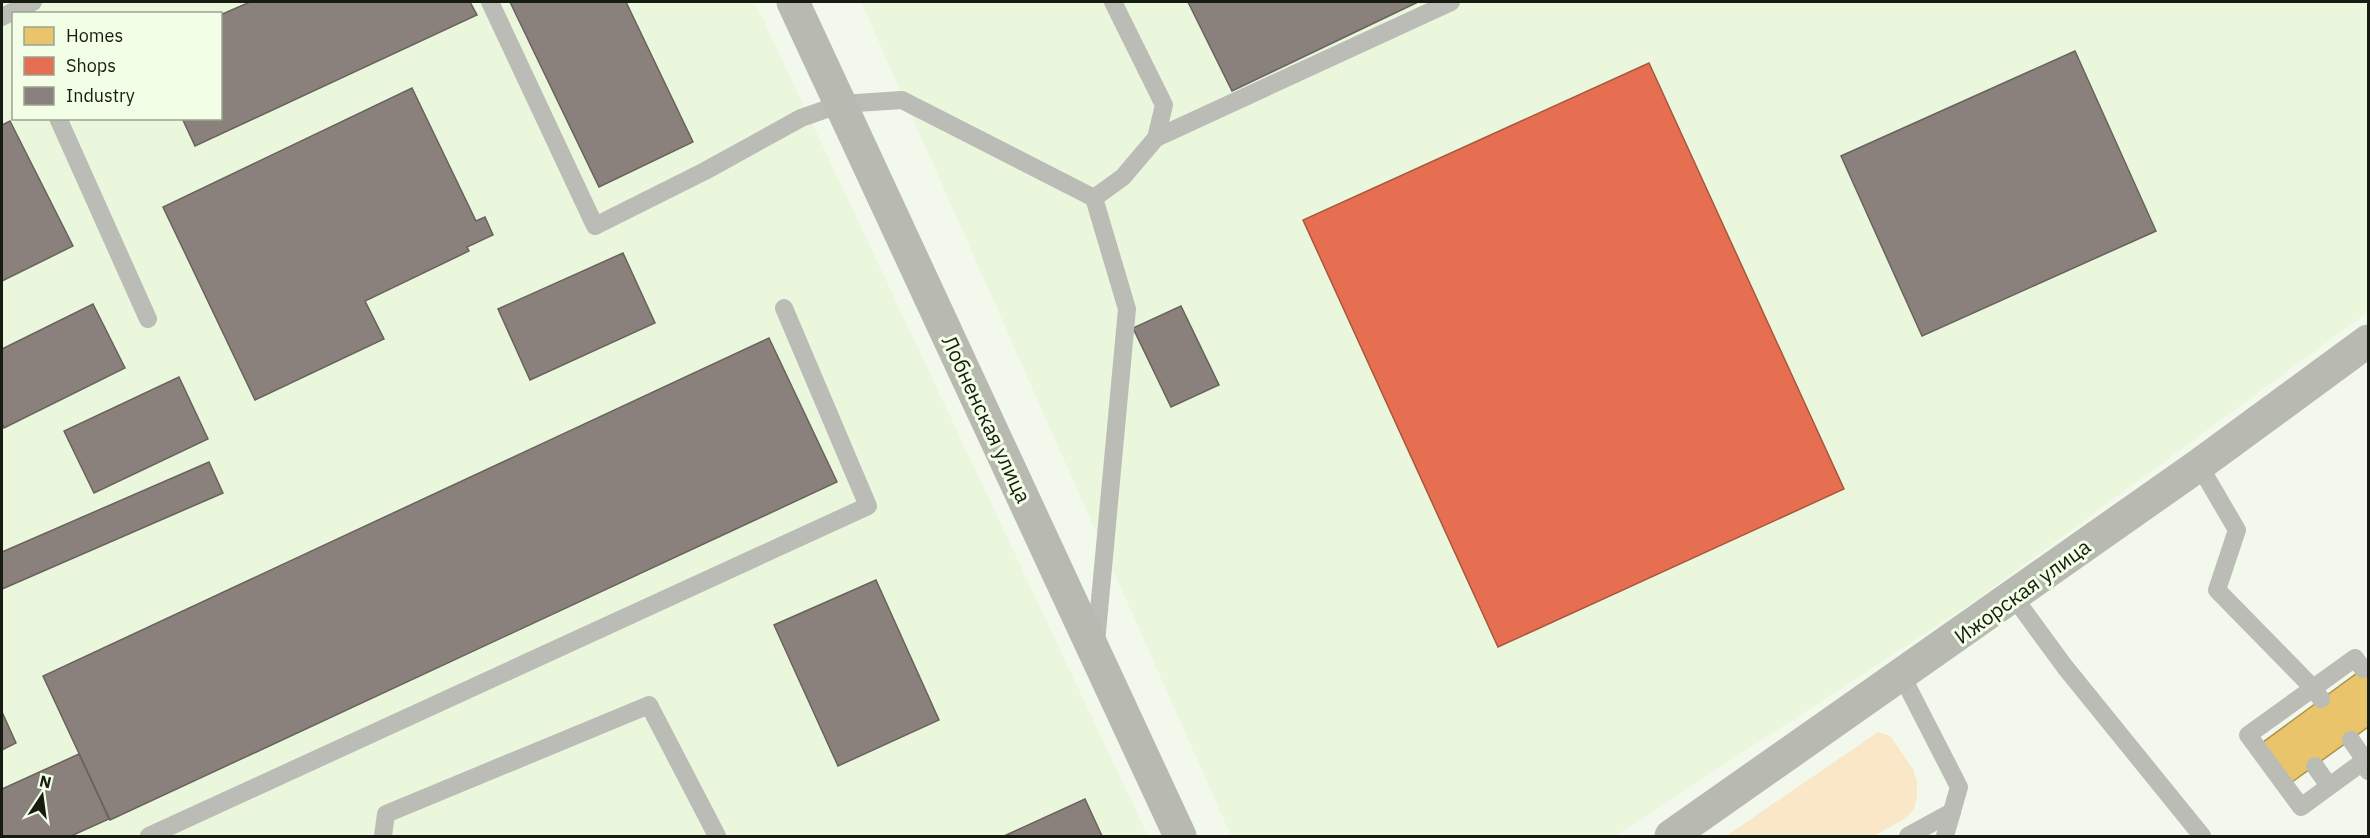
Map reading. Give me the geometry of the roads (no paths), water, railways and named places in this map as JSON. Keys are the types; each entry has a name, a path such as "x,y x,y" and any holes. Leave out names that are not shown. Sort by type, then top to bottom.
{"street":[{"name":"Лобненская улица","path":"794,2 1180,837"},
{"name":"Ижорская улица","path":"1671,837 2199,465 2368,341"}],"lane":[{"path":"16,12 33,2"},
{"path":"490,2 595,226 705,171 801,118 841,104 902,100 1094,198 1127,309 1095,654"},
{"path":"1113,2 1164,105 1156,138"},
{"path":"1094,198 1123,177 1156,138 1451,2"},
{"path":"59,120 148,319"},
{"path":"149,837 868,506 784,308"},
{"path":"2199,465 2237,530 2217,590 2317,694"},
{"path":"2013,596 2065,667 2202,837"},
{"path":"2350,740 2367,763 2329,786 2301,807 2248,735 2281,719 2317,694 2355,658 2363,669"},
{"path":"1902,676 1959,787 1945,837"},
{"path":"383,837 386,814 649,705 717,837"},
{"path":"2315,766 2329,786"},
{"path":"1908,837 1952,812"}]}
